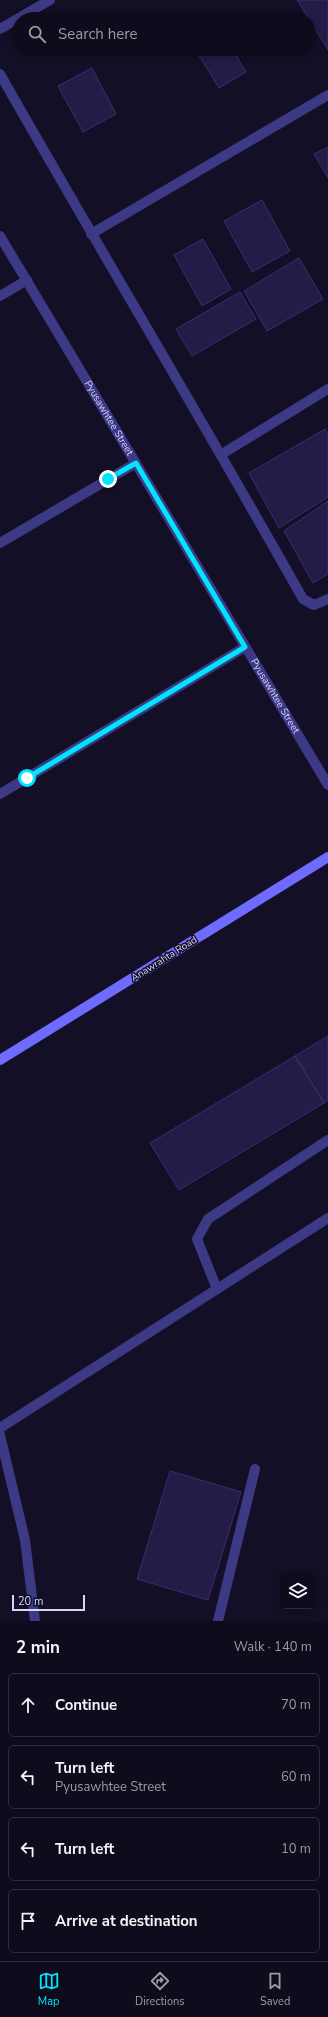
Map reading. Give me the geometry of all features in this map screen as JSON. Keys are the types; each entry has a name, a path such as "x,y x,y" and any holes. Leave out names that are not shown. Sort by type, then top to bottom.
{"main road":[{"name":"Anawrahta Road","path":"0,1060 328,857"}],"street":[{"path":"29,12 50,0"},
{"path":"0,29 12,22"},
{"path":"0,74 90,234 222,454 303,599 314,605 328,599"},
{"path":"90,234 328,95"},
{"name":"Pyusawhtee Street","path":"0,236 328,785"},
{"path":"0,296 27,280"},
{"path":"222,454 328,389"},
{"path":"0,543 136,463"},
{"path":"0,794 245,647"},
{"path":"217,1289 197,1239 208,1219 328,1140"},
{"path":"0,1428 328,1218"},
{"path":"0,1435 25,1540 35,1621"},
{"path":"218,1621 255,1469"}],"building":[{"path":"297,0 328,0 328,50 316,30 316,12 305,12"},
{"path":"199,56 236,56 246,72 219,88"},
{"path":"92,68 116,114 83,132 58,86"},
{"path":"328,147 328,178 314,154"},
{"path":"262,200 290,251 252,272 224,221"},
{"path":"203,239 231,289 202,306 174,255"},
{"path":"299,258 323,299 267,331 244,291"},
{"path":"240,292 256,319 192,356 176,329"},
{"path":"325,429 328,434 328,497 279,528 249,473"},
{"path":"328,501 328,574 313,583 284,531"},
{"path":"328,1036 328,1100 324,1103 295,1056"},
{"path":"295,1056 324,1103 179,1190 150,1143"},
{"path":"170,1471 241,1492 208,1600 137,1579"}],"route":[{"path":"27,778 245,647 136,463 108,479"}]}
